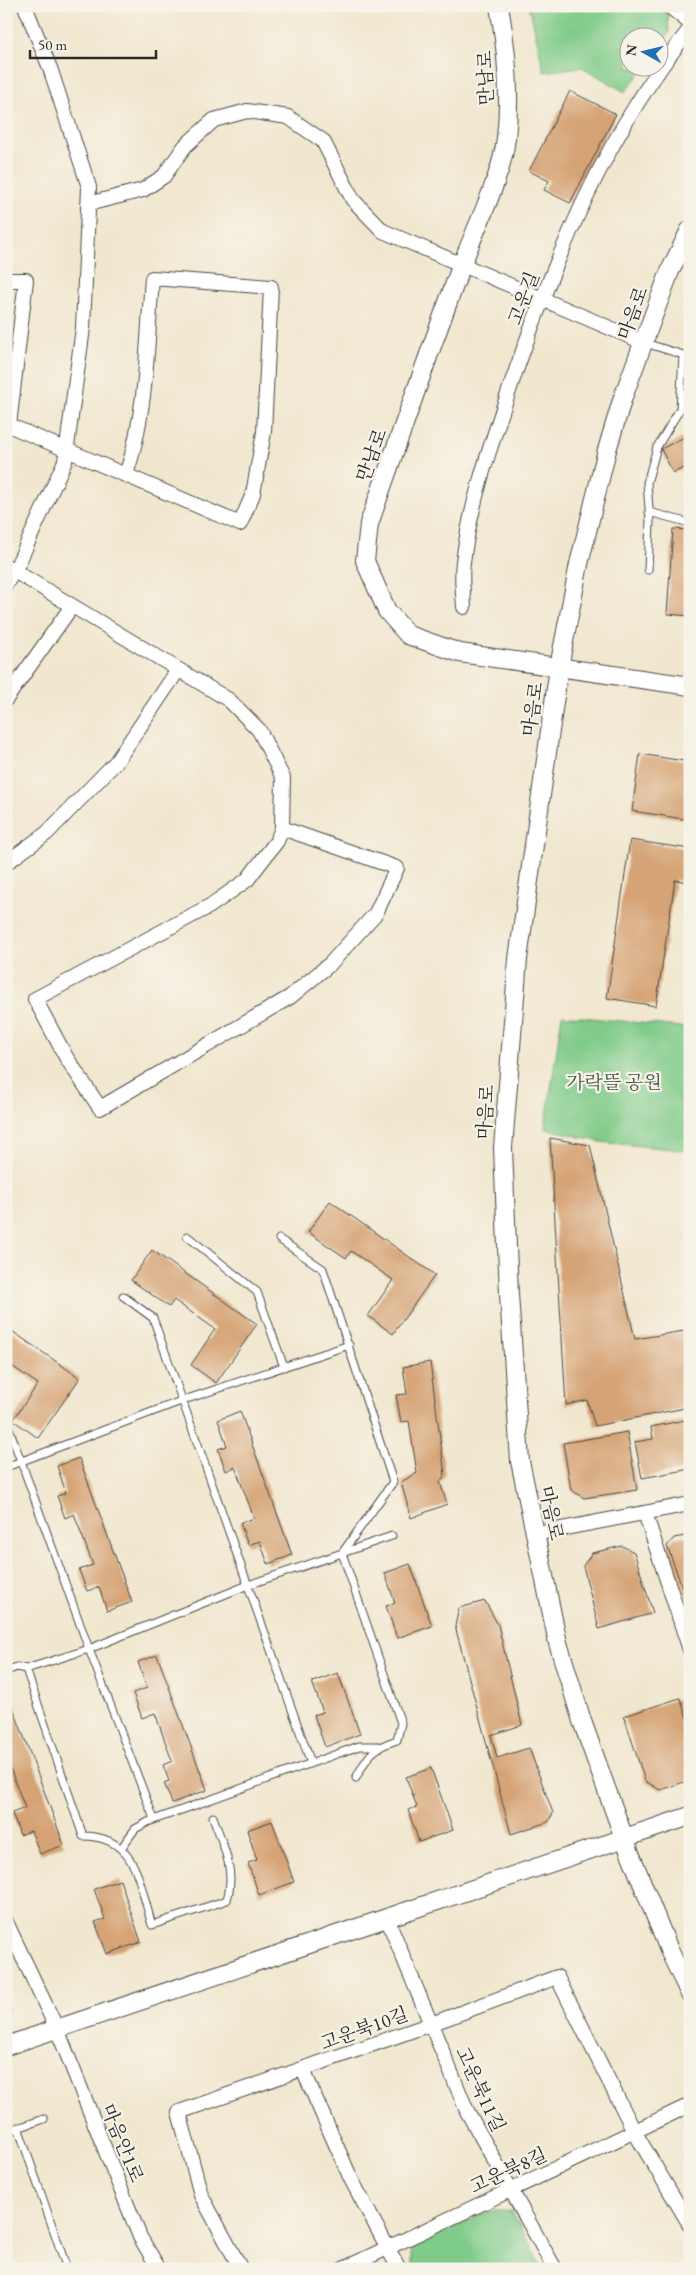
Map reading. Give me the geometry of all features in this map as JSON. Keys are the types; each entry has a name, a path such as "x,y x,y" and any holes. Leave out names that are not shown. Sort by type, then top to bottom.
{"street":[{"path":"6,584 10,569 65,461 83,328 89,187 50,68 25,6"},
{"name":"만남로","path":"499,6 505,41 509,89 506,140 495,181 461,266 369,524 365,561 387,611 408,635 460,653 690,686"},
{"path":"669,6 690,23"},
{"name":"고운길","path":"464,607 463,563 475,496 541,298 603,162 640,97 666,58 690,29"},
{"path":"88,204 143,190 164,176 185,146 214,120 247,111 288,117 323,141 353,200 383,231 644,343"},
{"name":"마음로","path":"690,230 670,271 623,397 607,450 579,564 559,667 518,960 503,1148 508,1294 520,1461 558,1643 582,1720 624,1838 669,1950 690,1994"},
{"path":"6,280 26,280 8,424 67,451 240,524 253,494 264,432 271,287 152,278 143,402 134,450 126,475"},
{"path":"10,569 229,700 259,730 283,778 282,828 277,841 247,880 210,906 35,999 66,1057 100,1108 290,997 330,964 376,913 397,868 282,828"},
{"path":"6,698 43,650 72,606"},
{"path":"6,863 47,833 116,762 178,670"},
{"path":"535,1534 690,1504"},
{"path":"646,1513 690,1650"},
{"path":"6,2046 690,1816"},
{"name":"고운북11길","path":"387,1918 467,2111 555,2269"},
{"name":"마음안1로","path":"6,1922 57,2029 140,2237 159,2269"},
{"name":"고운북10길","path":"241,2269 201,2195 179,2112 303,2070 557,1977 634,2131"},
{"path":"303,2070 351,2179 386,2248 399,2269"},
{"name":"고운북8길","path":"343,2269 690,2105"},
{"path":"634,2131 690,2225"}],"lane":[{"path":"644,343 688,356 680,410 657,447 647,483 649,512 648,570"},
{"path":"649,512 690,523"},
{"path":"187,1236 257,1292 284,1367"},
{"path":"279,1238 323,1269 393,1482 342,1553"},
{"path":"123,1296 153,1318 311,1763"},
{"path":"6,1467 182,1402 349,1345"},
{"path":"6,1420 89,1649 154,1819"},
{"path":"6,1671 17,1667 26,1669 89,1649 248,1586 392,1536"},
{"path":"122,1847 135,1828 154,1819 359,1746 378,1746 397,1740 401,1724 342,1553"},
{"path":"26,1669 82,1836 99,1836 122,1847 133,1863 152,1925 227,1900 231,1886 231,1867 213,1817"},
{"path":"356,1778 368,1756 378,1746"},
{"path":"6,2132 44,2119"},
{"path":"18,2127 67,2269"}],"green space":[{"path":"527,6 659,6 668,14 669,33 668,34 668,28 618,28 618,78 636,78 625,92 582,67 544,72 531,14"},
{"name":"가락뜰 공원","path":"562,1015 690,1028 690,1151 600,1142 545,1128"},
{"path":"489,2211 512,2211 542,2269 414,2269 412,2265 412,2245"}],"building":[{"path":"570,91 616,114 570,203 544,190 549,181 529,171"},
{"path":"690,434 690,465 673,473 661,449"},
{"path":"673,529 690,530 690,616 667,614"},
{"path":"640,754 690,762 690,820 632,811"},
{"path":"630,840 690,849 690,882 675,880 656,1006 607,998"},
{"path":"550,1138 590,1145 635,1339 690,1330 690,1407 595,1426 587,1400 566,1405"},
{"path":"330,1201 435,1275 393,1334 368,1316 393,1280 351,1251 346,1258 308,1232"},
{"path":"152,1250 257,1324 216,1383 191,1365 215,1329 174,1300 169,1307 131,1280"},
{"path":"6,1327 80,1378 38,1438 13,1420 38,1384 6,1362"},
{"path":"430,1362 445,1475 440,1482 447,1504 411,1518 401,1482 417,1473 409,1421 401,1422 396,1395 407,1394 403,1367"},
{"path":"240,1411 292,1555 268,1564 260,1541 248,1545 240,1523 254,1518 235,1467 226,1471 218,1449 227,1446 218,1420"},
{"path":"690,1419 690,1469 642,1478 635,1442 653,1439 651,1427"},
{"path":"627,1432 637,1490 584,1498 571,1490 563,1443"},
{"path":"79,1458 132,1602 107,1611 99,1587 87,1591 79,1570 93,1565 74,1514 65,1518 57,1496 66,1493 57,1466"},
{"path":"690,1535 690,1608 667,1546 674,1538"},
{"path":"622,1546 634,1552 653,1613 599,1629 583,1566 592,1553"},
{"path":"410,1564 432,1626 397,1638 386,1606 395,1603 385,1573"},
{"path":"485,1601 498,1625 522,1725 491,1735 497,1758 529,1748 553,1813 548,1822 511,1834 455,1626 459,1608"},
{"path":"157,1655 207,1790 172,1803 164,1783 169,1781 163,1765 172,1761 155,1713 142,1718 133,1693 147,1688 138,1662"},
{"path":"338,1673 360,1734 325,1747 314,1715 323,1712 312,1682"},
{"path":"680,1698 687,1718 690,1717 690,1780 660,1790 645,1781 624,1716"},
{"path":"11,1702 64,1845 40,1854 31,1831 20,1835 12,1813 25,1808 6,1757 6,1703"},
{"path":"431,1768 453,1830 419,1842 408,1810 417,1807 406,1777"},
{"path":"272,1821 294,1882 259,1895 248,1863 257,1860 247,1830"},
{"path":"120,1880 141,1942 107,1954 95,1922 105,1919 94,1889"}]}
